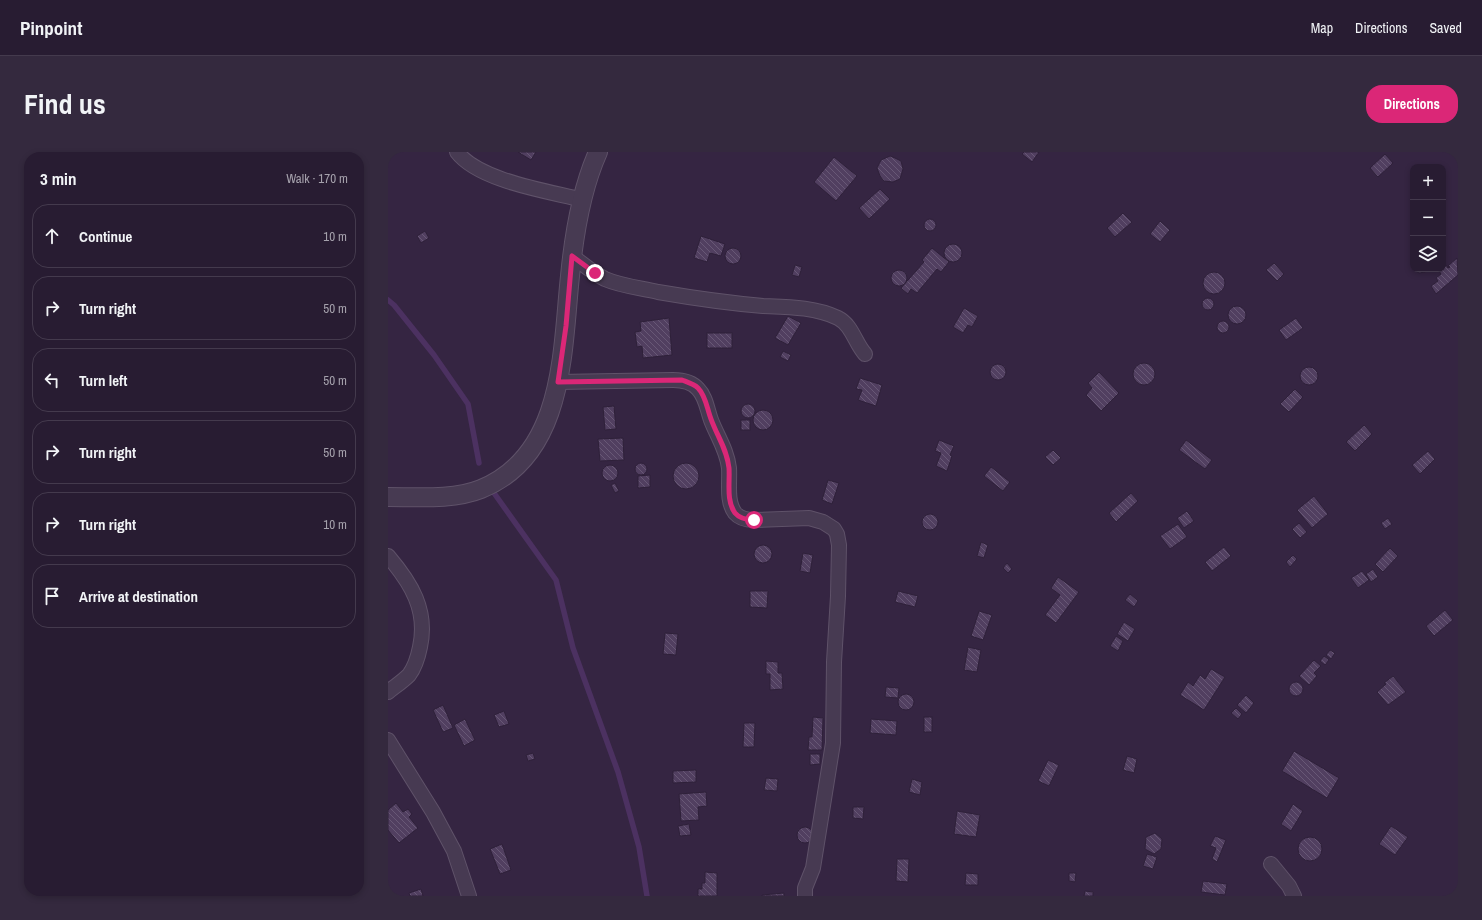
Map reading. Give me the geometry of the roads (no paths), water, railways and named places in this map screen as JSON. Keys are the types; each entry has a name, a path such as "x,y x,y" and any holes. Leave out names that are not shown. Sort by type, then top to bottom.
{"street":[{"path":"456,152 468,163 490,175 509,182 583,200"},
{"path":"388,497 456,496 480,490 513,471 526,458 544,429 558,382 566,326 576,222 598,152"},
{"path":"572,256 606,279 636,288 705,300 790,307 814,310 828,314 838,318 846,324 858,346 865,354"},
{"path":"558,382 682,380 691,384 698,388 705,398 711,421 726,453 729,468 730,497 732,508 735,513 746,520 809,518 829,524 837,534 839,545 834,662 833,743 813,868 805,888 805,896"},
{"path":"388,556 414,592 421,610 423,636 418,659 409,674 388,692"},
{"path":"388,740 433,812 450,845 469,896"},
{"path":"1270,864 1289,886 1294,896"}],"waterway":[{"path":"388,300 394,305 434,355 468,404 479,463"},
{"path":"494,493 556,580 573,648 618,772 639,847 647,896"}]}
